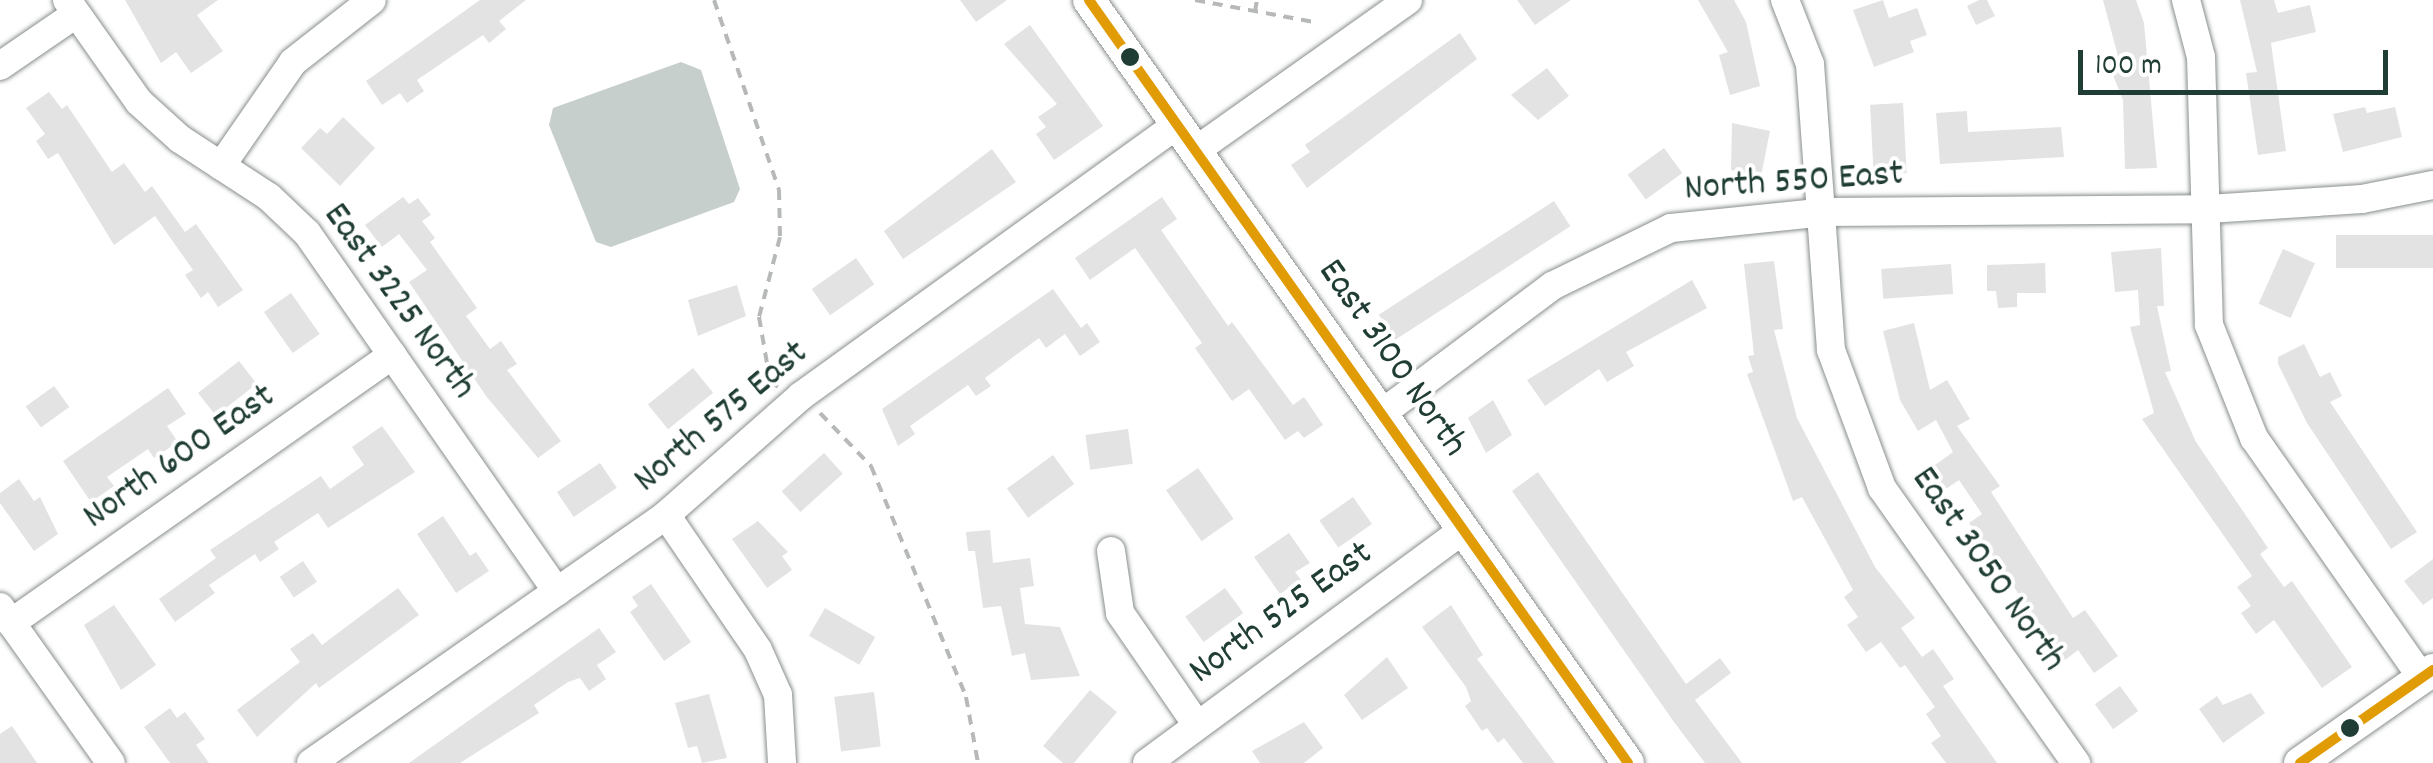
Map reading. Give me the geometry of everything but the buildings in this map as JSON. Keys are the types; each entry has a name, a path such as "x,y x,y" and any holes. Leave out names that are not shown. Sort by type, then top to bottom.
{"main road":[{"name":"East 3100 North","path":"1090,0 1628,763"},
{"path":"2300,763 2428,674"}],"street":[{"path":"222,166 293,62 372,0"},
{"name":"North 575 East","path":"311,763 666,516 801,396 1186,138 1408,0"},
{"name":"East 3050 North","path":"1785,0 1810,64 1825,212 1831,350 1882,488 2076,763"},
{"path":"2186,0 2200,57 2210,325 2254,438 2428,674"},
{"path":"0,66 72,7"},
{"name":"East 3225 North","path":"72,7 139,102 222,166 270,197 307,233 557,591"},
{"name":"North 550 East","path":"1381,414 1552,286 1671,228 1825,212 2208,209 2362,198 2433,185"},
{"name":"North 600 East","path":"6,615 392,355"},
{"path":"666,516 758,650 778,695 782,763"},
{"name":"North 525 East","path":"1147,763 1196,722 1464,530"},
{"path":"1111,551 1120,614 1196,722"},
{"path":"6,615 111,763"}],"path":[{"path":"714,0 779,190 780,238 759,317 770,381 778,387"},
{"path":"1195,0 1314,22"},
{"path":"1255,12 1257,0"},
{"path":"810,407 872,466 966,697 978,763"}],"shaded area":[{"path":"681,62 701,70 740,189 734,202 611,247 596,242 549,125 553,108"}],"transit line":[{"path":"1089,0 1628,763"},
{"path":"2300,763 2433,670"}]}
